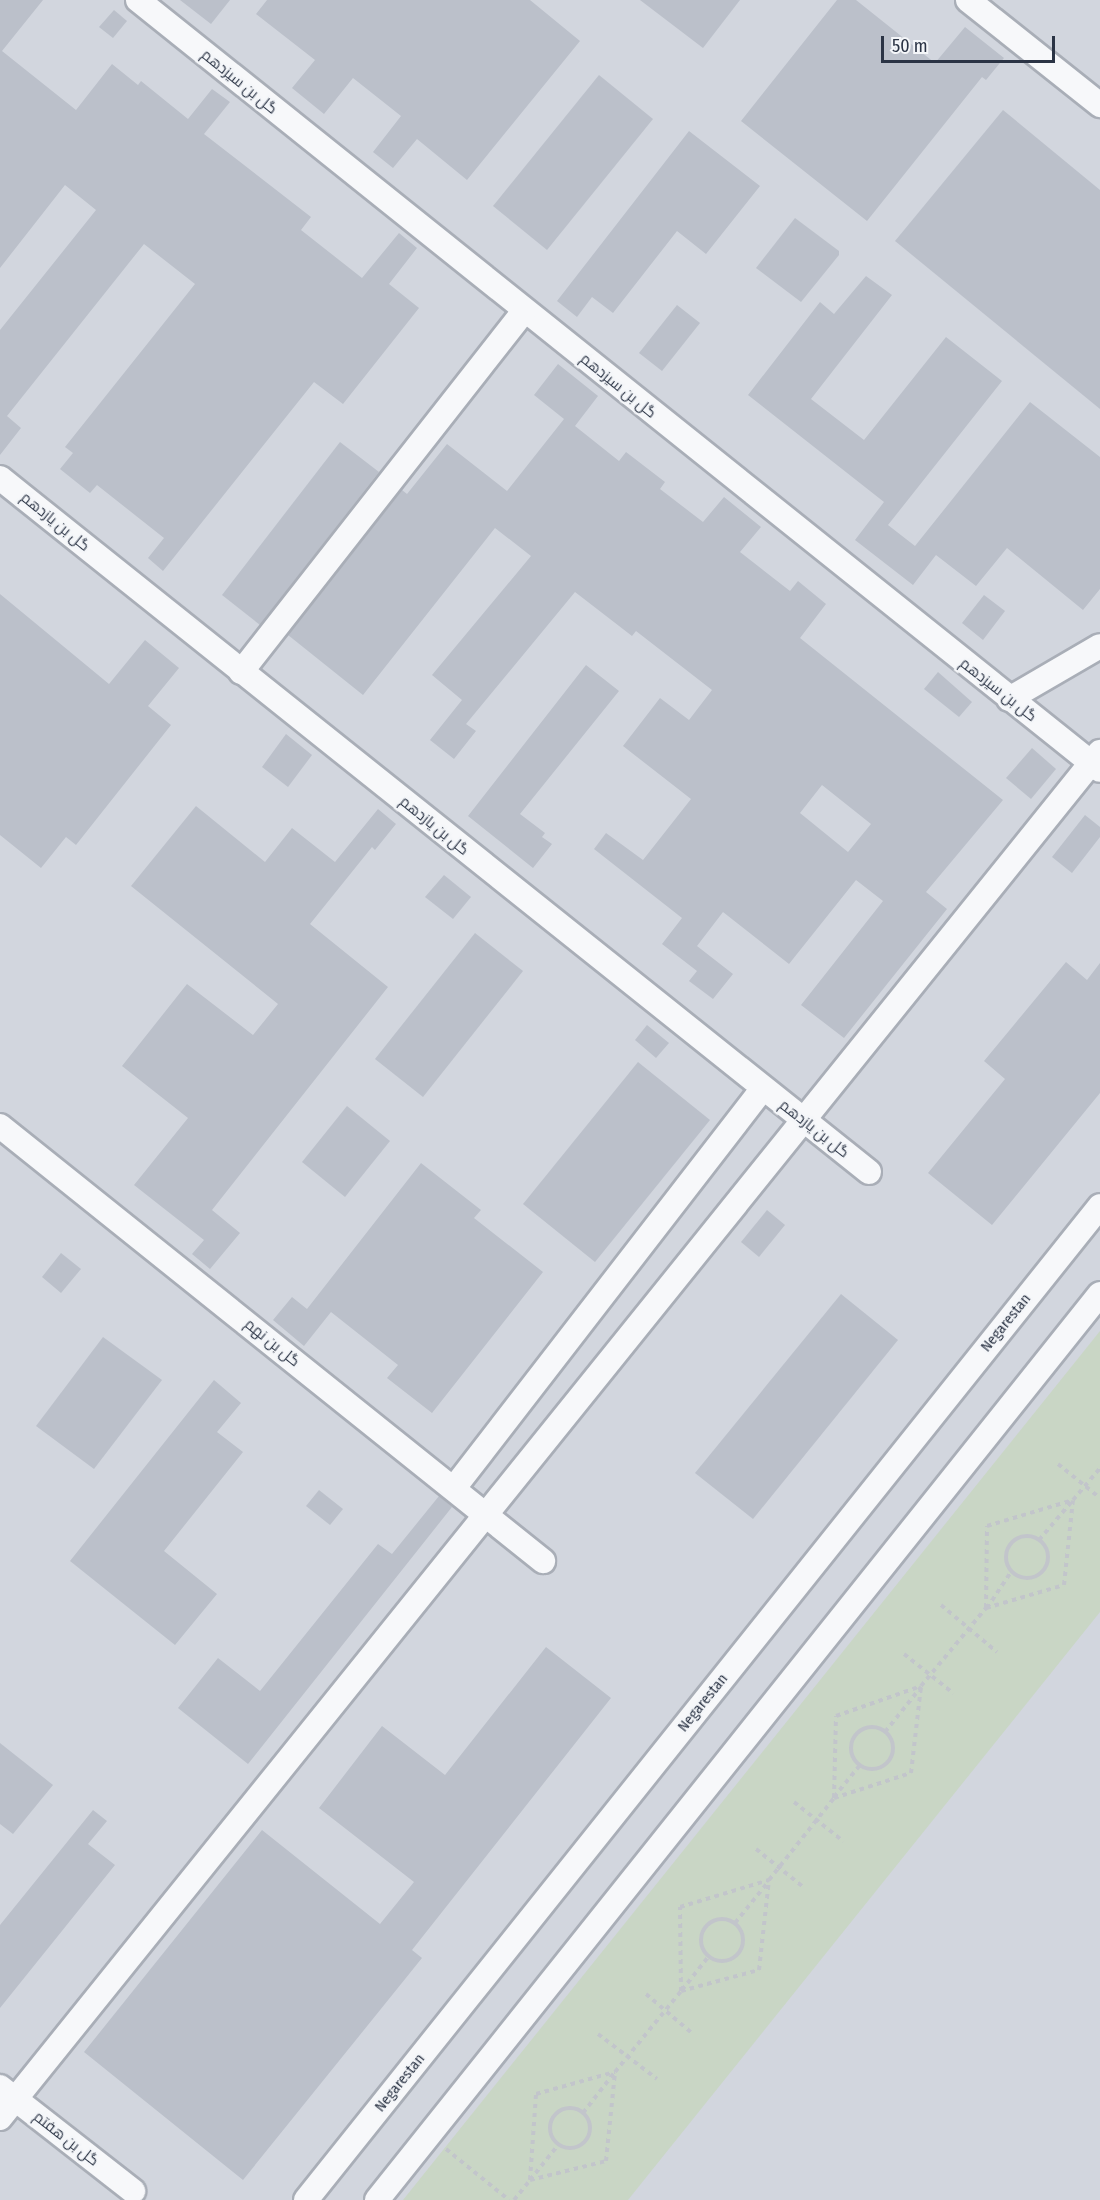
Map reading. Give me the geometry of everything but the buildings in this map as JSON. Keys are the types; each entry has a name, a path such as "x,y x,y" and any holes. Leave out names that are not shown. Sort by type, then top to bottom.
{"street":[{"name":"گل بن سیزدهم","path":"138,0 1009,699 1097,762"},
{"path":"968,0 1100,105"},
{"path":"241,672 524,311"},
{"name":"گل بن یازدهم","path":"0,478 869,1172"},
{"path":"1009,699 1100,646"},
{"path":"0,2118 8,2093 487,1514 1097,762"},
{"path":"454,1488 763,1088"},
{"name":"گل بن نهم","path":"0,1126 543,1560"},
{"name":"Negarestan","path":"306,2200 1100,1206"},
{"path":"377,2200 1100,1294"},
{"name":"گل بن هفتم","path":"8,2093 133,2191"}],"path":[{"path":"1058,1464 1100,1498"},
{"path":"1039,1540 1100,1468"},
{"path":"986,1608 1064,1585 1073,1500"},
{"path":"986,1608 987,1526 1073,1500"},
{"path":"1026,1536 1039,1540 1046,1547 1048,1558 1043,1571 1031,1578 1011,1572 1005,1559 1009,1545 1019,1537 1026,1536"},
{"path":"885,1732 930,1675 971,1630 1011,1572"},
{"path":"941,1605 997,1652"},
{"path":"904,1654 953,1694"},
{"path":"834,1798 911,1773 921,1686"},
{"path":"834,1798 836,1716 921,1686"},
{"path":"872,1727 885,1732 892,1745 889,1759 878,1767 860,1765 851,1751 854,1737 860,1730 872,1727"},
{"path":"735,1923 860,1765"},
{"path":"794,1802 843,1841"},
{"path":"756,1849 801,1886"},
{"path":"681,1991 759,1970 769,1880"},
{"path":"681,1991 680,1907 769,1880"},
{"path":"719,1919 735,1923 742,1932 740,1952 729,1960 715,1960 709,1956 701,1944 703,1931 707,1925 719,1919"},
{"path":"583,2113 709,1956"},
{"path":"646,1994 693,2034"},
{"path":"598,2034 657,2079"},
{"path":"530,2180 606,2161 615,2072"},
{"path":"530,2180 536,2094 615,2072"},
{"path":"570,2108 583,2113 590,2125 589,2137 584,2144 570,2149 558,2145 550,2132 552,2118 558,2112 570,2108"},
{"path":"429,2135 509,2200"},
{"path":"514,2200 558,2145"}],"shaded area":[{"path":"0,0 1100,0 1100,2200 0,2200"}],"green space":[{"path":"1100,1331 1100,1612 628,2200 403,2200"}]}
